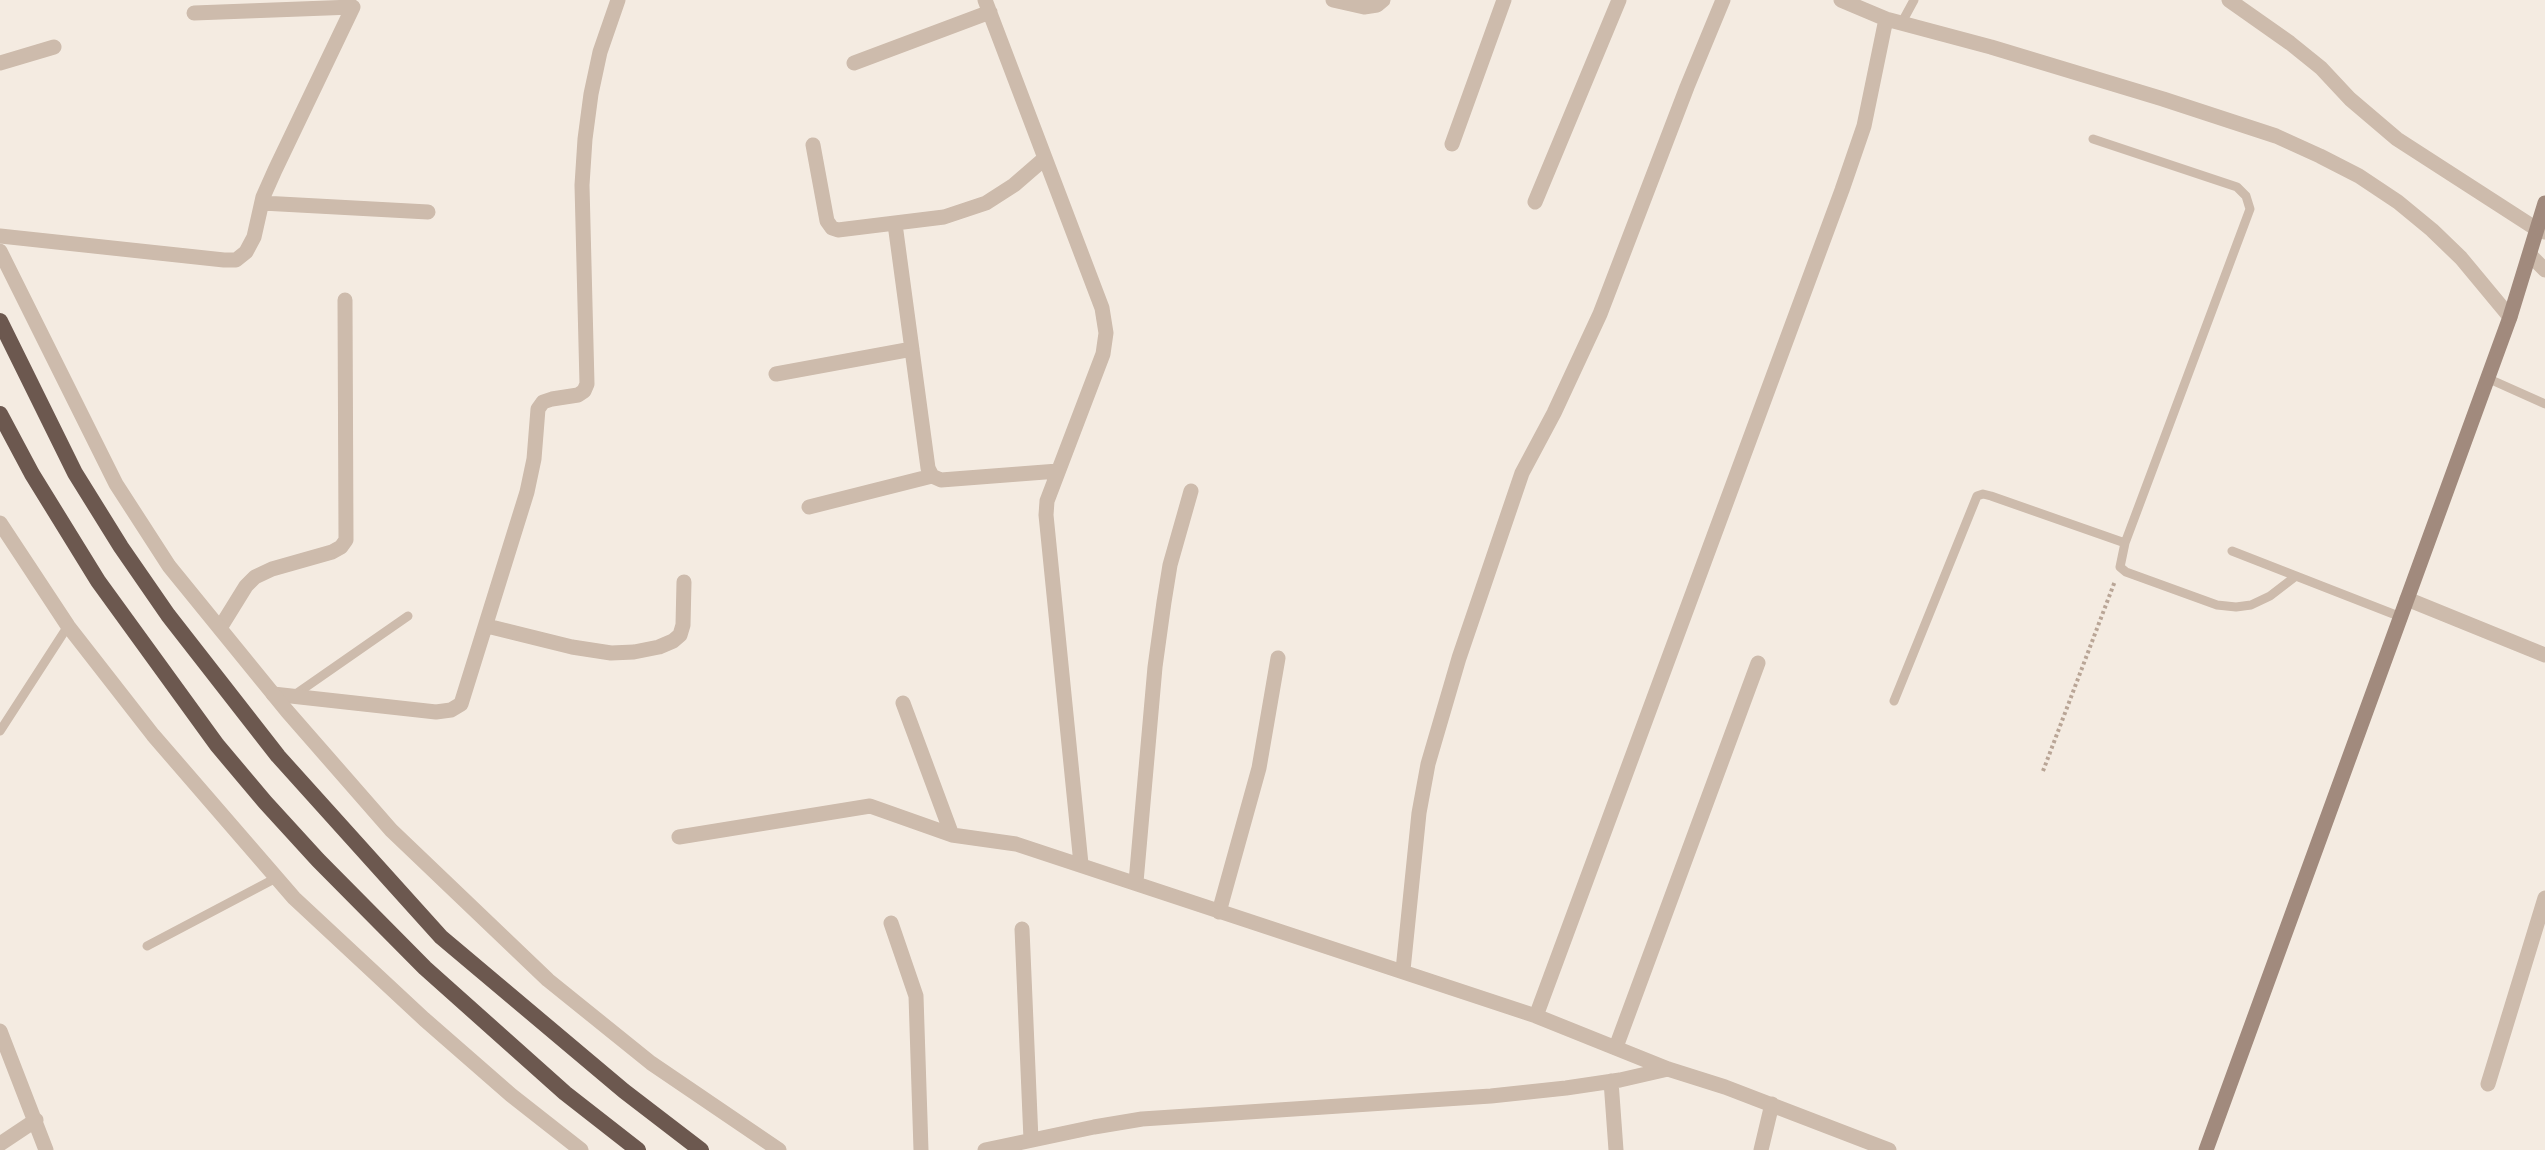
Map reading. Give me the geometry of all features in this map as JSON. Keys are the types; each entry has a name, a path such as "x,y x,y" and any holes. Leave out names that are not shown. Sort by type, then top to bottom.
{"highway":[{"path":"0,321 75,472 122,547 168,615 278,756 441,937 605,1076 701,1150"},
{"path":"0,414 32,474 98,581 217,745 265,802 374,918 441,983 565,1093 638,1150"}],"main road":[{"path":"2206,1150 2510,317 2530,255 2542,231 2545,203"}],"street":[{"path":"273,694 436,712 451,710 460,704 487,626 502,568 527,492 534,459 538,409 543,402 578,395 584,391 587,384 582,185 585,139 600,52 618,0"},
{"path":"1333,0 1364,6 1377,5 1383,0"},
{"path":"1452,144 1504,0"},
{"path":"1535,202 1619,0"},
{"path":"1403,970 1419,813 1428,764 1458,658 1522,472 1554,413 1600,314 1723,0"},
{"path":"1841,0 1894,21 1991,47 2163,99 2276,136 2320,156 2369,182 2432,230 2461,258 2510,317"},
{"path":"2229,0 2321,68 2349,99 2397,139 2542,231"},
{"path":"0,236 236,260 246,252 254,237 262,203 275,170 353,6 194,13"},
{"path":"854,63 987,6 1102,308 1106,333 1103,354 1047,501 1047,531 1081,864"},
{"path":"1536,1016 1845,179 1864,126 1894,21"},
{"path":"0,63 54,47"},
{"path":"813,145 828,221 832,228 838,230 944,217 986,203 1014,185 1044,159"},
{"path":"262,203 428,212"},
{"path":"895,224 928,468 932,476"},
{"path":"0,251 116,484 170,566 273,694 391,830 548,980 651,1063 778,1150"},
{"path":"2530,255 2545,270"},
{"path":"220,628 246,586 255,577 272,569 332,552 341,547 346,540 345,300"},
{"path":"776,374 912,349"},
{"path":"809,507 932,476 941,480 1058,471"},
{"path":"1136,882 1155,667 1164,602 1170,565 1191,491"},
{"path":"0,523 68,626 153,735 294,898 424,1019 511,1095 581,1150"},
{"path":"487,626 572,647 610,653 634,652 659,647 680,635 683,625 684,582"},
{"path":"2407,599 2545,656"},
{"path":"1219,912 1259,768 1278,658"},
{"path":"1617,1047 1758,663"},
{"path":"903,702 952,835"},
{"path":"679,837 854,807 870,807 952,835 1016,843 1536,1016 1889,1150"},
{"path":"2488,1084 2545,898"},
{"path":"891,922 916,996 921,1150"},
{"path":"1022,929 1031,1140"},
{"path":"0,1031 46,1150"},
{"path":"985,1150 1142,1119 1491,1096 1611,1081 1668,1068"},
{"path":"1611,1081 1616,1150"},
{"path":"1761,1150 1772,1104"},
{"path":"0,1144 36,1120"}],"lane":[{"path":"1894,21 1914,0"},
{"path":"2092,139 2237,187 2246,196 2250,209 2125,543 2120,567 2126,572 2217,605 2236,607 2251,605 2270,596 2296,576"},
{"path":"2487,378 2545,404"},
{"path":"1894,701 1977,496 1983,494 1990,496 2125,543"},
{"path":"2232,551 2401,617"},
{"path":"293,696 408,616"},
{"path":"0,731 68,626"},
{"path":"147,946 276,878"}],"path":[{"path":"2043,771 2120,567"}]}
